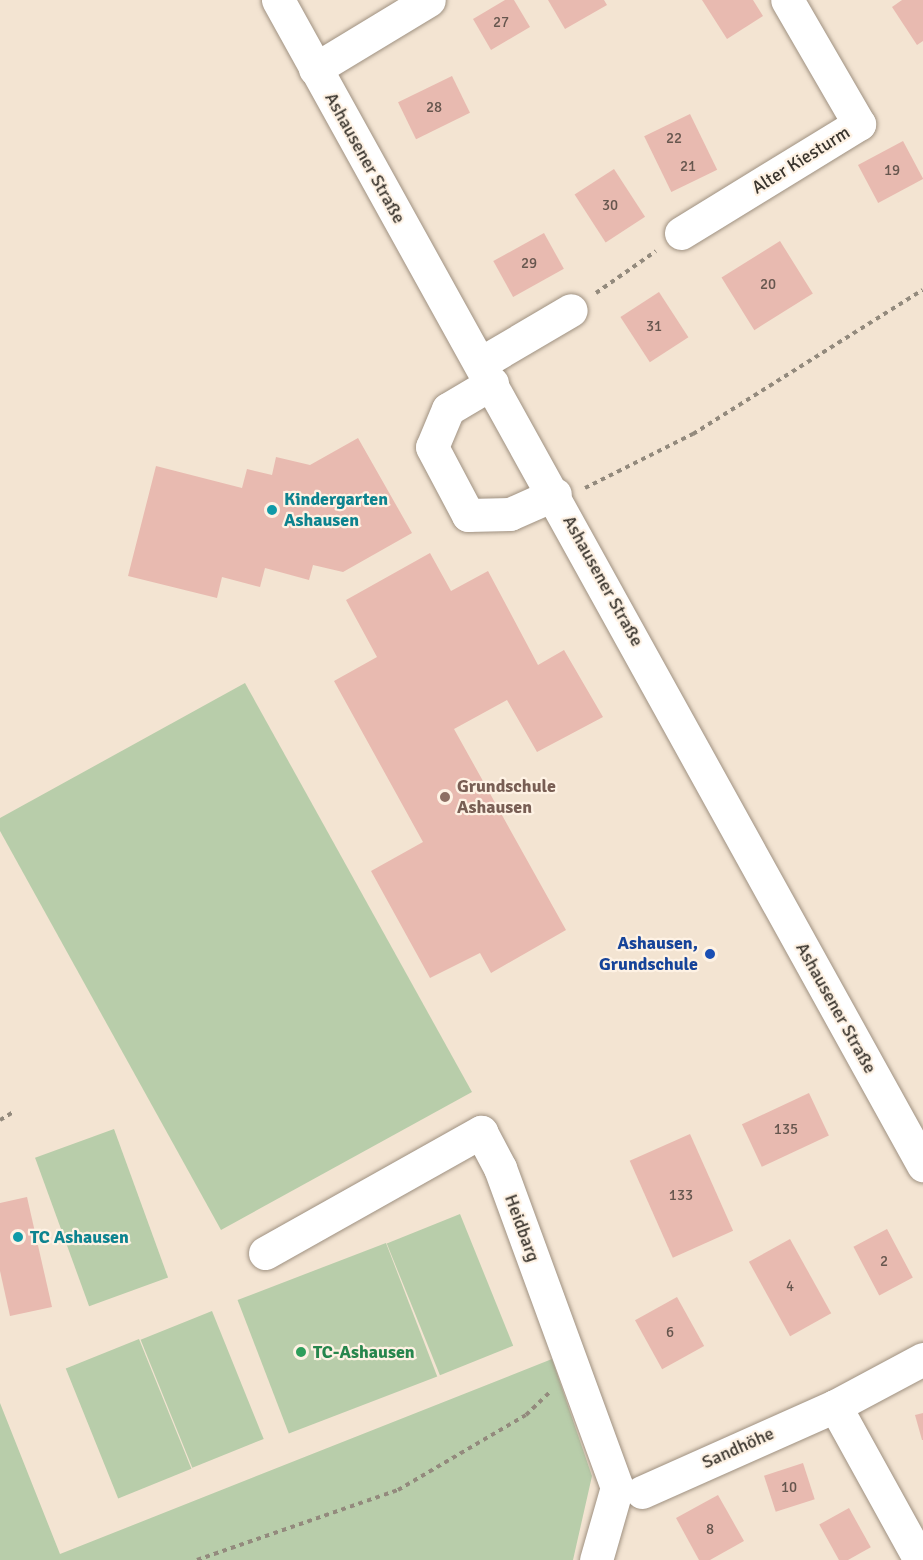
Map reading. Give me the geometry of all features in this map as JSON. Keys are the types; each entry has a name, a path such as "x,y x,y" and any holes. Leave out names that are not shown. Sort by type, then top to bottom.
{"street":[{"name":"Ashausener Straße","path":"278,0 557,497 923,1165"},
{"path":"315,69 429,0"},
{"name":"Alter Kiesturm","path":"681,233 860,124 787,0"},
{"path":"557,497 510,514 468,515 432,447 448,409 486,373 571,310"},
{"name":"Heidbarg","path":"265,1253 482,1132 500,1168 617,1487 596,1560"},
{"name":"Sandhöhe","path":"642,1492 835,1406 923,1359"},
{"path":"835,1406 920,1560"}],"path":[{"path":"571,310 681,233"},
{"path":"557,497 693,434 923,290"},
{"path":"0,1120 15,1111"},
{"path":"197,1560 398,1490 526,1414 573,1371"}],"green space":[{"path":"245,683 472,1092 221,1230 0,831 0,818"},
{"path":"114,1129 168,1277 89,1306 35,1158"},
{"path":"460,1214 513,1346 440,1375 387,1244"},
{"path":"386,1243 437,1377 289,1433 238,1300"},
{"path":"212,1311 264,1439 192,1468 141,1340"},
{"path":"139,1339 191,1469 118,1498 66,1369"},
{"path":"552,1359 592,1476 573,1560 0,1560 0,1403 60,1554"}],"building":[{"path":"505,0 514,0 530,27 491,50 473,19"},
{"path":"548,0 604,0 607,5 565,29"},
{"path":"702,0 753,0 763,16 727,39"},
{"path":"902,0 923,0 923,41 917,45 892,7"},
{"path":"452,76 470,113 416,139 398,102"},
{"path":"690,114 717,170 671,192 644,136"},
{"path":"903,141 923,179 878,203 858,165"},
{"path":"614,169 645,217 606,242 575,195"},
{"path":"544,233 564,269 513,297 493,261"},
{"path":"780,241 813,294 754,330 721,278"},
{"path":"659,292 688,337 650,362 620,317"},
{"name":"Kindergarten Ashausen","path":"358,438 412,533 343,572 313,565 309,580 265,568 260,587 222,577 217,598 128,576 156,466 242,488 247,469 272,475 276,457 310,465"},
{"name":"Grundschule Ashausen","path":"430,553 451,591 488,571 538,665 564,650 603,717 537,752 507,700 454,729 566,930 491,973 480,953 430,978 371,871 423,842 334,681 377,657 346,600"},
{"path":"809,1093 829,1136 762,1167 742,1124"},
{"path":"690,1134 733,1231 673,1258 630,1161"},
{"name":"TC Ashausen","path":"27,1197 52,1307 10,1316 0,1271 0,1203"},
{"path":"887,1229 913,1278 879,1295 853,1247"},
{"path":"790,1239 831,1313 790,1336 749,1262"},
{"path":"677,1297 704,1346 662,1369 635,1320"},
{"path":"923,1413 923,1440 922,1440 915,1415"},
{"path":"803,1463 815,1499 776,1512 764,1476"},
{"path":"718,1495 744,1541 710,1560 699,1560 676,1518"},
{"path":"849,1508 871,1547 848,1560 839,1560 819,1524"}],"place":[{"name":"Kindergarten Ashausen","path":"272,510"},
{"name":"Grundschule Ashausen","path":"445,797"},
{"name":"Ashausen, Grundschule","path":"710,954"},
{"name":"TC Ashausen","path":"18,1237"},
{"name":"TC-Ashausen","path":"301,1352"}]}
